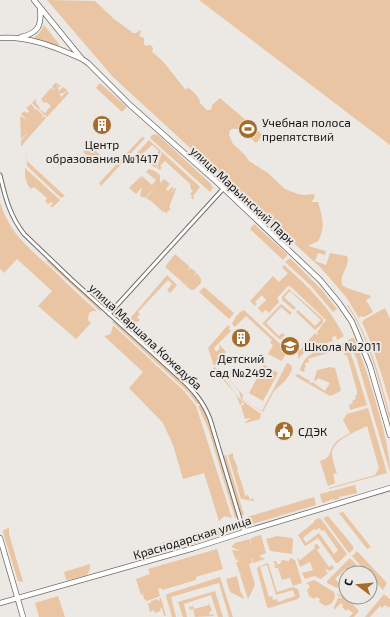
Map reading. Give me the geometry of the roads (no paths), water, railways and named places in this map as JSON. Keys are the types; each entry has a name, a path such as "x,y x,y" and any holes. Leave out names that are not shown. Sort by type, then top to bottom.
{"main road":[{"name":"улица Марьинский Парк","path":"34,0 82,59 320,280 339,303 352,322 364,353 390,435"},
{"path":"15,38 30,35 39,27 41,20 40,7"},
{"path":"0,38 31,40 52,46 82,59"},
{"name":"Краснодарская улица","path":"0,603 194,548 390,488"},
{"path":"0,538 23,617"}],"street":[{"name":"улица Маршала Кожедуба","path":"0,175 8,204 14,219 21,230 40,250 194,391 202,401 210,419 244,532"},
{"path":"109,314 223,189"}],"place":[{"name":"Центр образования №1417","path":"102,125"},
{"name":"Учебная полоса препятствий","path":"248,129"},
{"name":"Детский сад №2492","path":"241,338"},
{"name":"Школа №2011","path":"290,346"},
{"name":"СДЭК","path":"284,431"}]}
